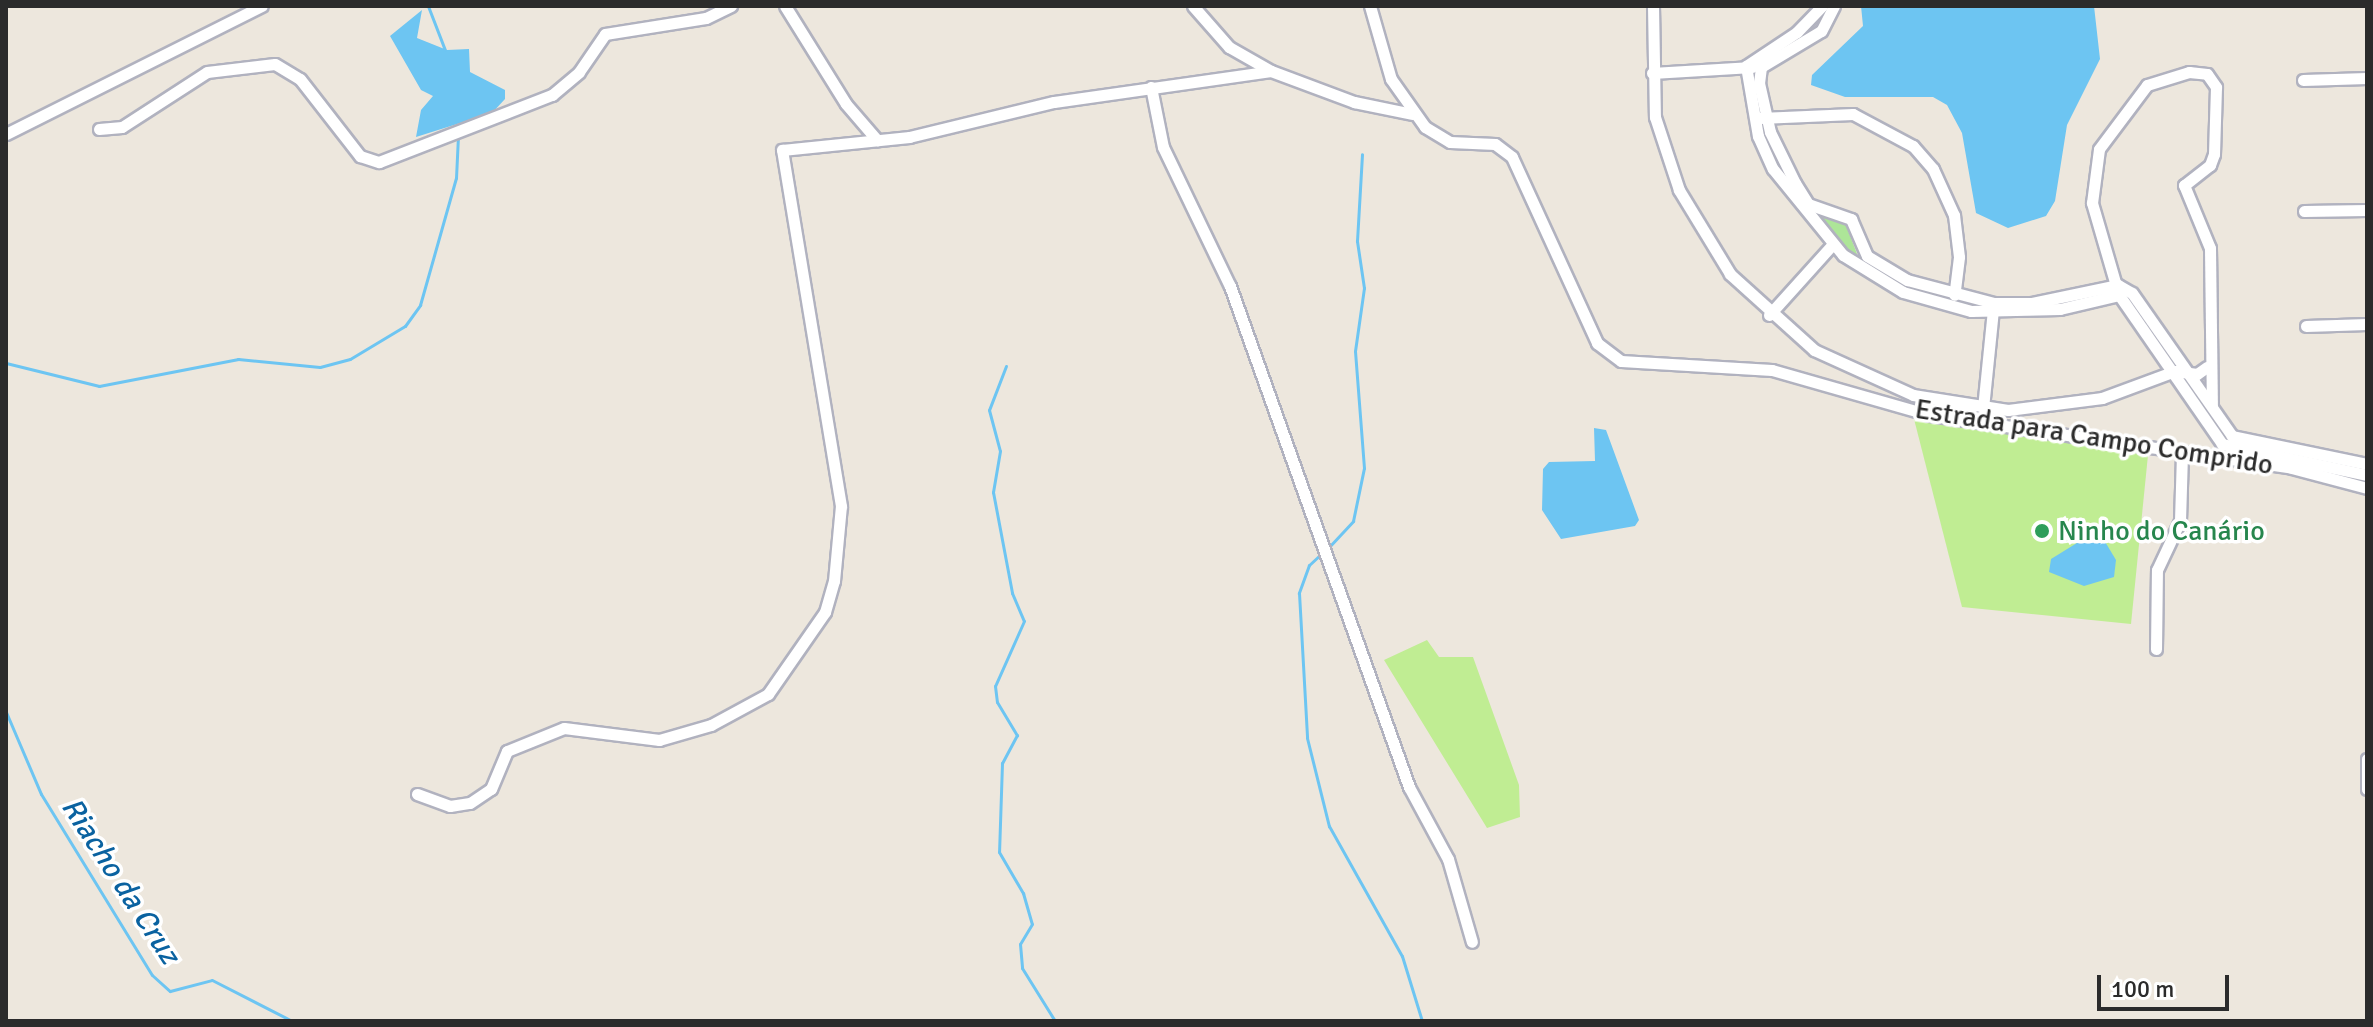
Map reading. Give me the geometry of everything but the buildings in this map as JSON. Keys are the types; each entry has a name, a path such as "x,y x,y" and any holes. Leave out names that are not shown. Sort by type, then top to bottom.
{"street":[{"path":"6,134 262,6"},
{"path":"99,129 122,127 207,72 275,64 300,79 360,156 379,162 552,95 579,72 605,34 706,18 731,6"},
{"path":"785,6 846,104 877,140"},
{"path":"1193,6 1229,47 1271,71 1354,102 1412,114"},
{"name":"Estrada para Campo Comprido","path":"1370,6 1391,79 1412,114 1450,142 1485,141 1512,157 1597,343 1621,361 1772,370 1930,415 2292,468 2367,488"},
{"path":"1653,6 1652,73 1662,143 1694,220 1730,274 1769,315 1814,350 1873,380 1924,398 1983,408 2102,398 2175,371 2190,373 2207,367"},
{"path":"1652,73 1761,67 1831,20 1834,6"},
{"path":"1746,66 1821,10 1831,20"},
{"path":"1746,66 1754,119 1773,169 1832,245 1859,267 1916,296 1993,308 2060,309 2117,290 2132,293 2190,373 2234,444"},
{"path":"1761,67 1766,116 1780,158 1805,207 1851,219 1867,256 1907,280 1993,308"},
{"path":"417,794 450,806 470,803 491,789 507,751 564,728 678,738 754,705 778,680 831,598 841,506 782,150 877,140 1151,87 1271,71"},
{"path":"2212,409 2207,367 2210,248 2184,185 2212,162 2216,87 2200,73 2170,76 2128,104 2099,149 2091,189 2117,290 2175,371 2216,438 2234,444 2364,467"},
{"path":"2303,80 2367,78"},
{"path":"1151,87 1163,147 1230,286 1409,787 1448,859 1472,942"},
{"path":"1754,119 1853,114 1913,146 1933,169 1954,215 1959,257 1954,295"},
{"path":"2304,211 2367,210"},
{"path":"1769,315 1832,245"},
{"path":"1859,267 1867,256"},
{"path":"1983,408 1993,308"},
{"path":"2306,326 2367,324"},
{"path":"2156,649 2157,570 2180,521 2182,454"},
{"path":"2367,759 2367,789"}],"green space":[{"path":"1813,211 1844,220 1859,259 1851,258"},
{"name":"Ninho do Canário","path":"1914,419 2148,455 2131,624 1962,607"},
{"path":"1427,640 1439,657 1473,657 1519,785 1520,817 1487,828 1384,660"}],"water":[{"path":"1861,6 2094,6 2100,59 2067,125 2055,201 2046,216 2008,228 1976,213 1962,133 1947,105 1933,97 1845,97 1811,85 1812,75 1863,26"},
{"path":"422,10 417,38 447,50 469,49 470,72 505,90 505,99 492,113 416,137 421,110 433,96 421,90 390,36"},
{"path":"1594,428 1606,430 1639,520 1635,526 1561,539 1542,510 1543,469 1549,462 1595,461"},
{"path":"2098,530 2116,560 2114,577 2084,586 2049,572 2051,559"}],"waterway":[{"path":"428,6 445,50"},
{"path":"6,363 99,386 238,359 320,367 350,359 405,326 420,305 456,178 458,136"},
{"path":"1328,548 1353,521 1364,468 1355,351 1364,288 1357,241 1362,154"},
{"path":"1006,366 989,410 1000,451 993,492 1012,593 1024,621 995,686 997,702 1017,735 1002,763 999,852 1023,893 1032,924 1020,944 1022,968 1055,1021"},
{"path":"1322,553 1309,565 1299,593 1307,738 1329,826 1402,956 1422,1021"},
{"name":"Riacho da Cruz","path":"6,712 41,794 152,975 170,991 212,980 292,1021"}],"place":[{"name":"Ninho do Canário","path":"2042,531"}]}
